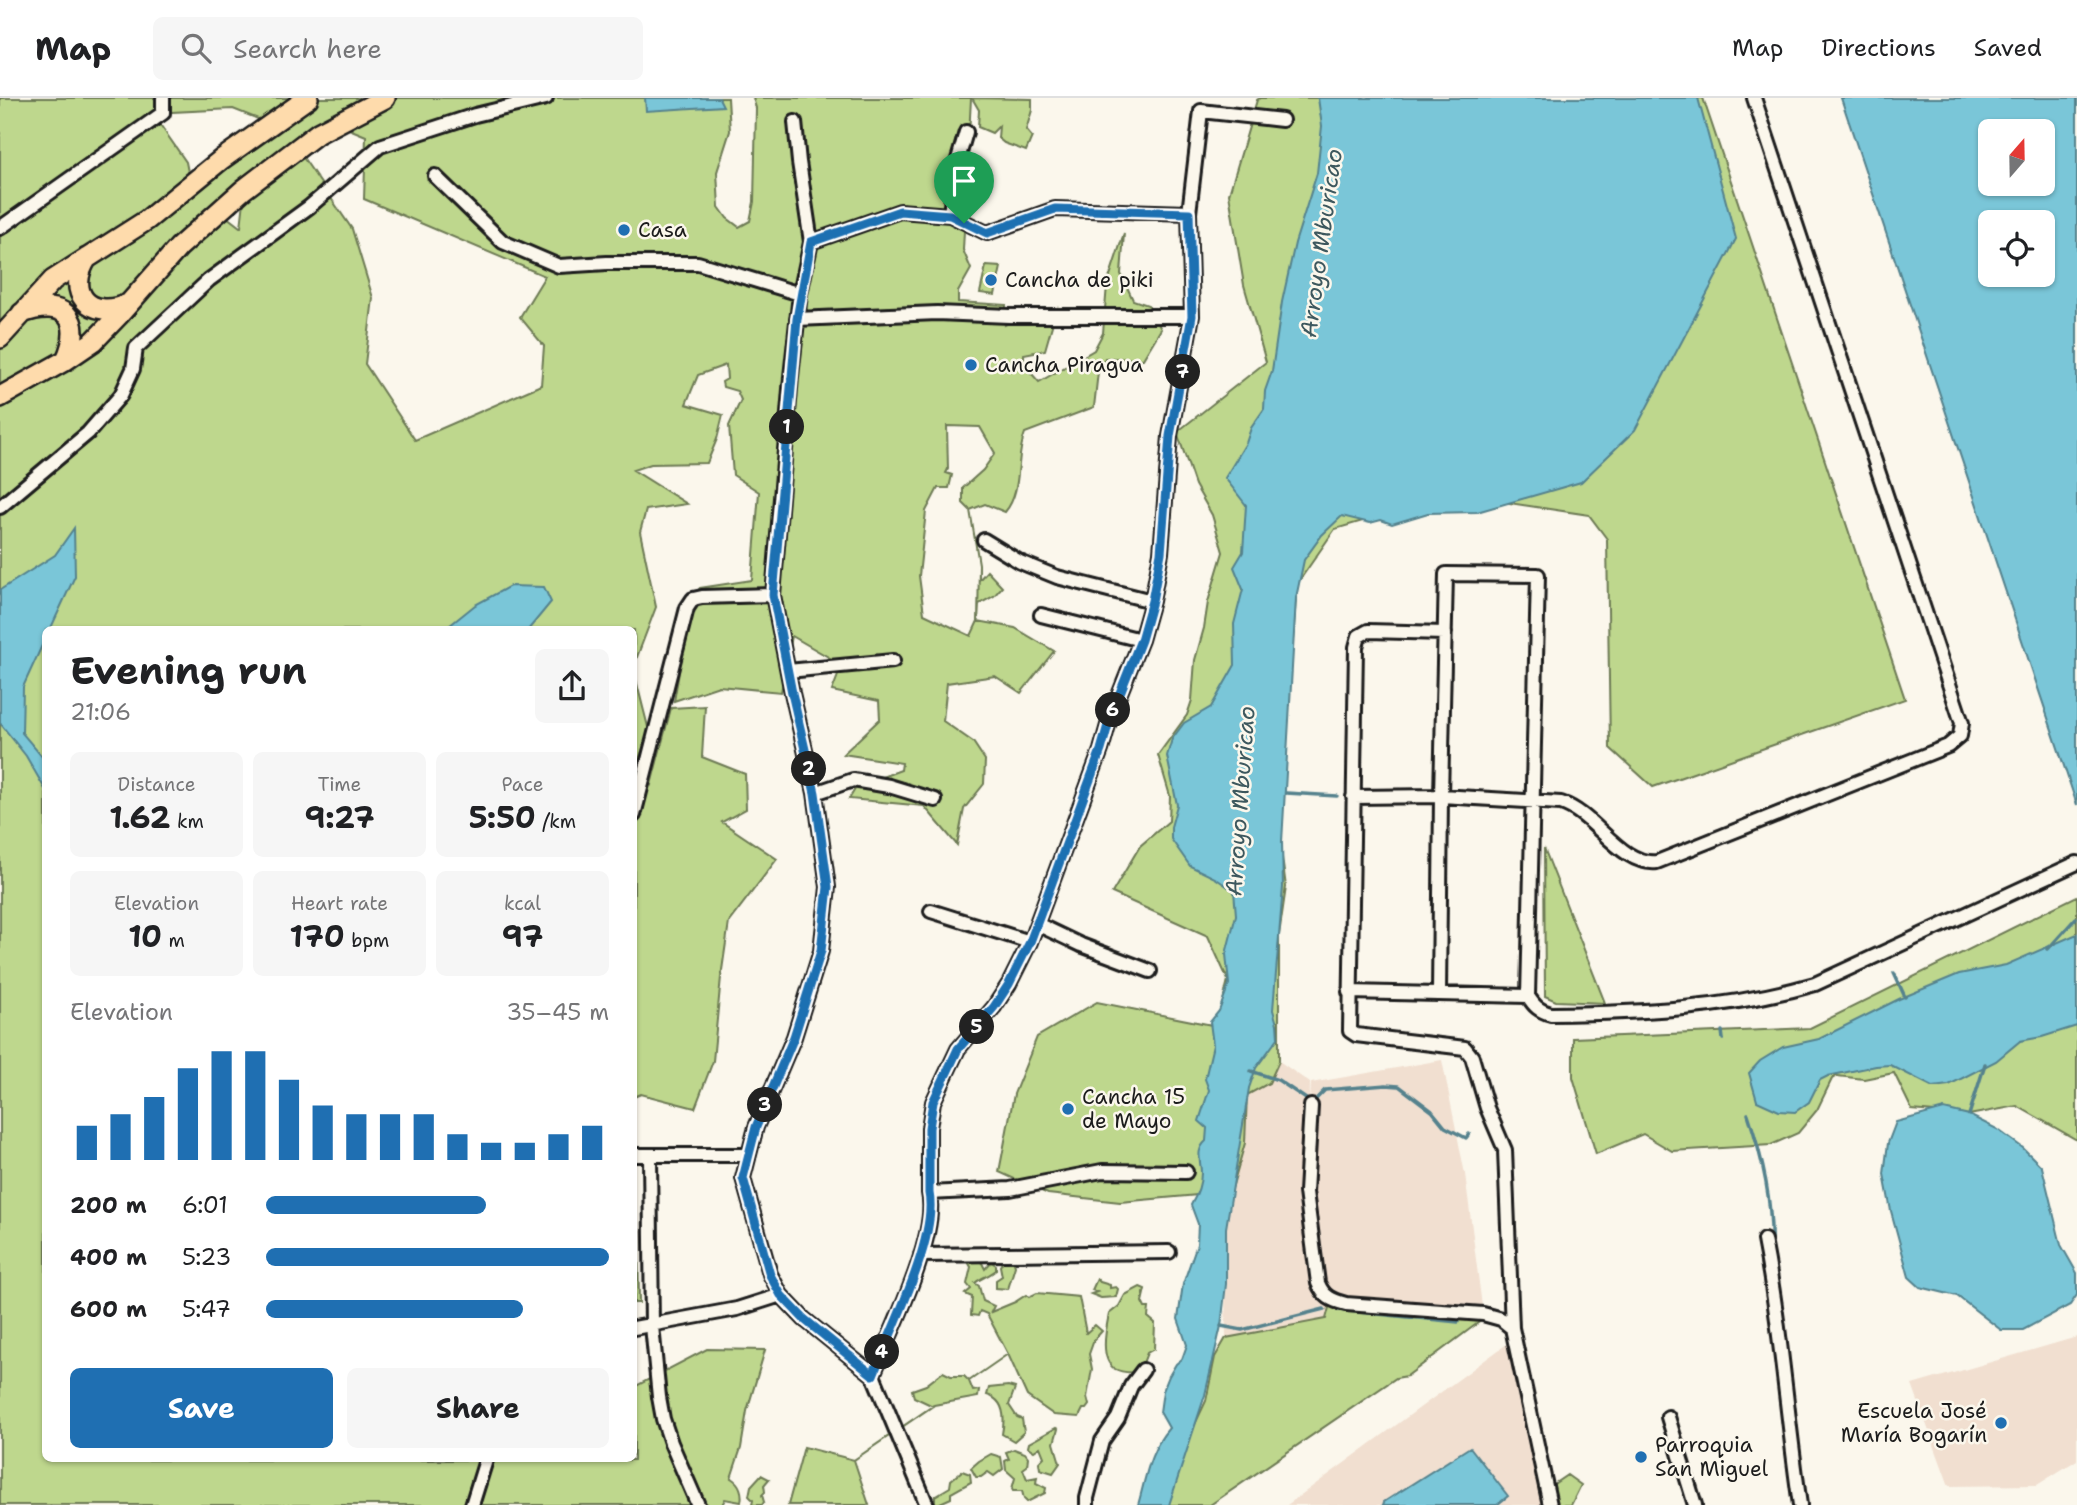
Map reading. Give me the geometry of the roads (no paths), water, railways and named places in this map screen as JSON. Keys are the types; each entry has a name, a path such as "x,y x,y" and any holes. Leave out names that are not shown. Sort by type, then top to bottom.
{"highway":[{"path":"0,338 53,280 146,220 222,159 309,98"},
{"path":"0,397 94,341 179,247 243,190 318,133 384,98"},
{"path":"87,258 80,267 78,280 80,294 88,304 107,311 129,303"},
{"path":"22,313 38,307 52,308 62,311 71,320 75,332 66,360"}],"street":[{"path":"0,228 163,113 163,98"},
{"path":"0,507 88,433 121,396 133,369 136,348 209,280 309,207 380,146 475,115 546,98"},
{"path":"1353,797 1441,796 1561,803 1573,807 1632,858 1645,863 1657,862 1948,746 1960,736 1962,723 1754,98"},
{"path":"873,1375 921,1255 929,1228 929,1128 933,1102 958,1049 1001,996 1030,942 1101,750 1110,718 1141,640 1152,601 1165,522 1170,436 1192,316 1189,213 1201,111 1282,120"},
{"path":"795,122 811,242 797,319 773,595 815,793 828,887 821,951 794,1037 756,1127 743,1178 770,1275 781,1295 804,1319 873,1375 927,1505"},
{"path":"950,215 955,170 965,132"},
{"path":"435,176 503,242 559,266 698,263 800,294"},
{"path":"811,242 900,211 950,215 987,233 1055,209 1189,213"},
{"path":"797,319 937,313 1009,316 1192,316"},
{"path":"984,540 1020,562 1057,577 1152,601"},
{"path":"1439,994 1446,574 1538,575 1528,996 1542,1012 1628,1012 1738,1002 1777,995 1815,984 2077,863"},
{"path":"637,803 687,608 693,599 702,597 773,595"},
{"path":"1041,615 1141,640"},
{"path":"1445,633 1367,631 1359,636 1356,647 1350,1031 1356,1035 1465,1048 1472,1057 1487,1108 1505,1150 1514,1333 1550,1505"},
{"path":"788,671 893,661"},
{"path":"815,793 853,780 890,786 935,800"},
{"path":"931,911 1030,942"},
{"path":"1037,924 1081,946 1150,971"},
{"path":"1349,992 1528,996"},
{"path":"1311,1106 1306,1192 1318,1283 1323,1294 1331,1300 1346,1304 1483,1314 1501,1319 1514,1333"},
{"path":"637,1155 748,1155"},
{"path":"650,1157 652,1326 663,1419 698,1505"},
{"path":"929,1193 1010,1189 1102,1171 1186,1172"},
{"path":"1764,1240 1800,1505"},
{"path":"921,1255 1170,1252"},
{"path":"637,1328 737,1309 781,1295"},
{"path":"1087,1505 1102,1441 1118,1418 1131,1386 1143,1370"},
{"path":"1668,1417 1695,1505"},
{"path":"472,1505 485,1462"}],"water":[{"path":"645,98 719,98 723,106 646,111"},
{"name":"Arroyo Mburicao","path":"1318,98 1698,98 1736,239 1635,430 1581,482 1477,512 1428,513 1392,524 1381,520 1370,523 1342,516 1322,535 1304,560 1296,598 1282,842 1283,887 1273,1010 1278,1038 1256,1068 1249,1088 1226,1228 1226,1284 1221,1326 1205,1395 1169,1505 1138,1505 1153,1455 1169,1428 1160,1412 1163,1391 1187,1345 1178,1319 1183,1284 1197,1244 1198,1224 1191,1205 1199,1186 1200,1152 1206,1141 1207,1128 1199,1121 1209,1090 1205,1079 1213,1045 1210,1022 1219,1011 1229,984 1226,954 1236,915 1234,891 1190,866 1171,839 1177,805 1167,756 1172,739 1184,723 1211,707 1235,665 1234,624 1243,589 1234,567 1243,552 1246,505 1225,478 1264,409 1265,391 1272,371 1282,302 1295,243 1317,173 1322,126"},
{"path":"1841,98 2077,98 2077,805"},
{"path":"74,528 75,576 52,626 42,626 42,646 23,687 22,733 42,756 42,784 26,756 0,723 0,590 55,555"},
{"path":"510,586 544,587 551,602 531,626 449,626 475,605"},
{"path":"2077,934 2077,1026 2020,1041 1996,1061 1949,1085 1933,1087 1890,1065 1876,1066 1820,1080 1809,1102 1795,1112 1779,1111 1757,1101 1749,1073 1760,1061 1783,1047 1819,1039 1899,999 1959,974 2006,965"},
{"path":"1944,1109 1969,1115 1997,1129 2023,1148 2042,1167 2061,1245 2077,1273 2077,1295 2070,1305 2023,1330 2001,1330 1957,1296 1920,1287 1909,1277 1884,1174 1888,1143 1896,1122"},
{"path":"1470,1447 1508,1496 1497,1505 1383,1505 1384,1502"}],"waterway":[{"path":"1286,793 1337,796"},
{"path":"2048,949 2076,918"},
{"path":"1894,973 1905,997"},
{"path":"1722,1031 1723,1039"},
{"path":"1969,1115 1985,1064"},
{"path":"1251,1071 1278,1080 1313,1102 1325,1090 1399,1086 1432,1111 1445,1127 1466,1138 1469,1134"},
{"path":"1748,1114 1766,1182 1771,1252"},
{"path":"1221,1326 1242,1330 1324,1309"},
{"path":"1338,1310 1458,1322"}],"place":[{"name":"Casa","path":"624,230"},
{"name":"Cancha de piki","path":"991,280"},
{"name":"Cancha Piragua","path":"971,365"},
{"name":"Cancha 15 de Mayo","path":"1068,1109"},
{"name":"Escuela José María Bogarín","path":"2001,1423"},
{"name":"Parroquia San Miguel","path":"1641,1457"}]}
